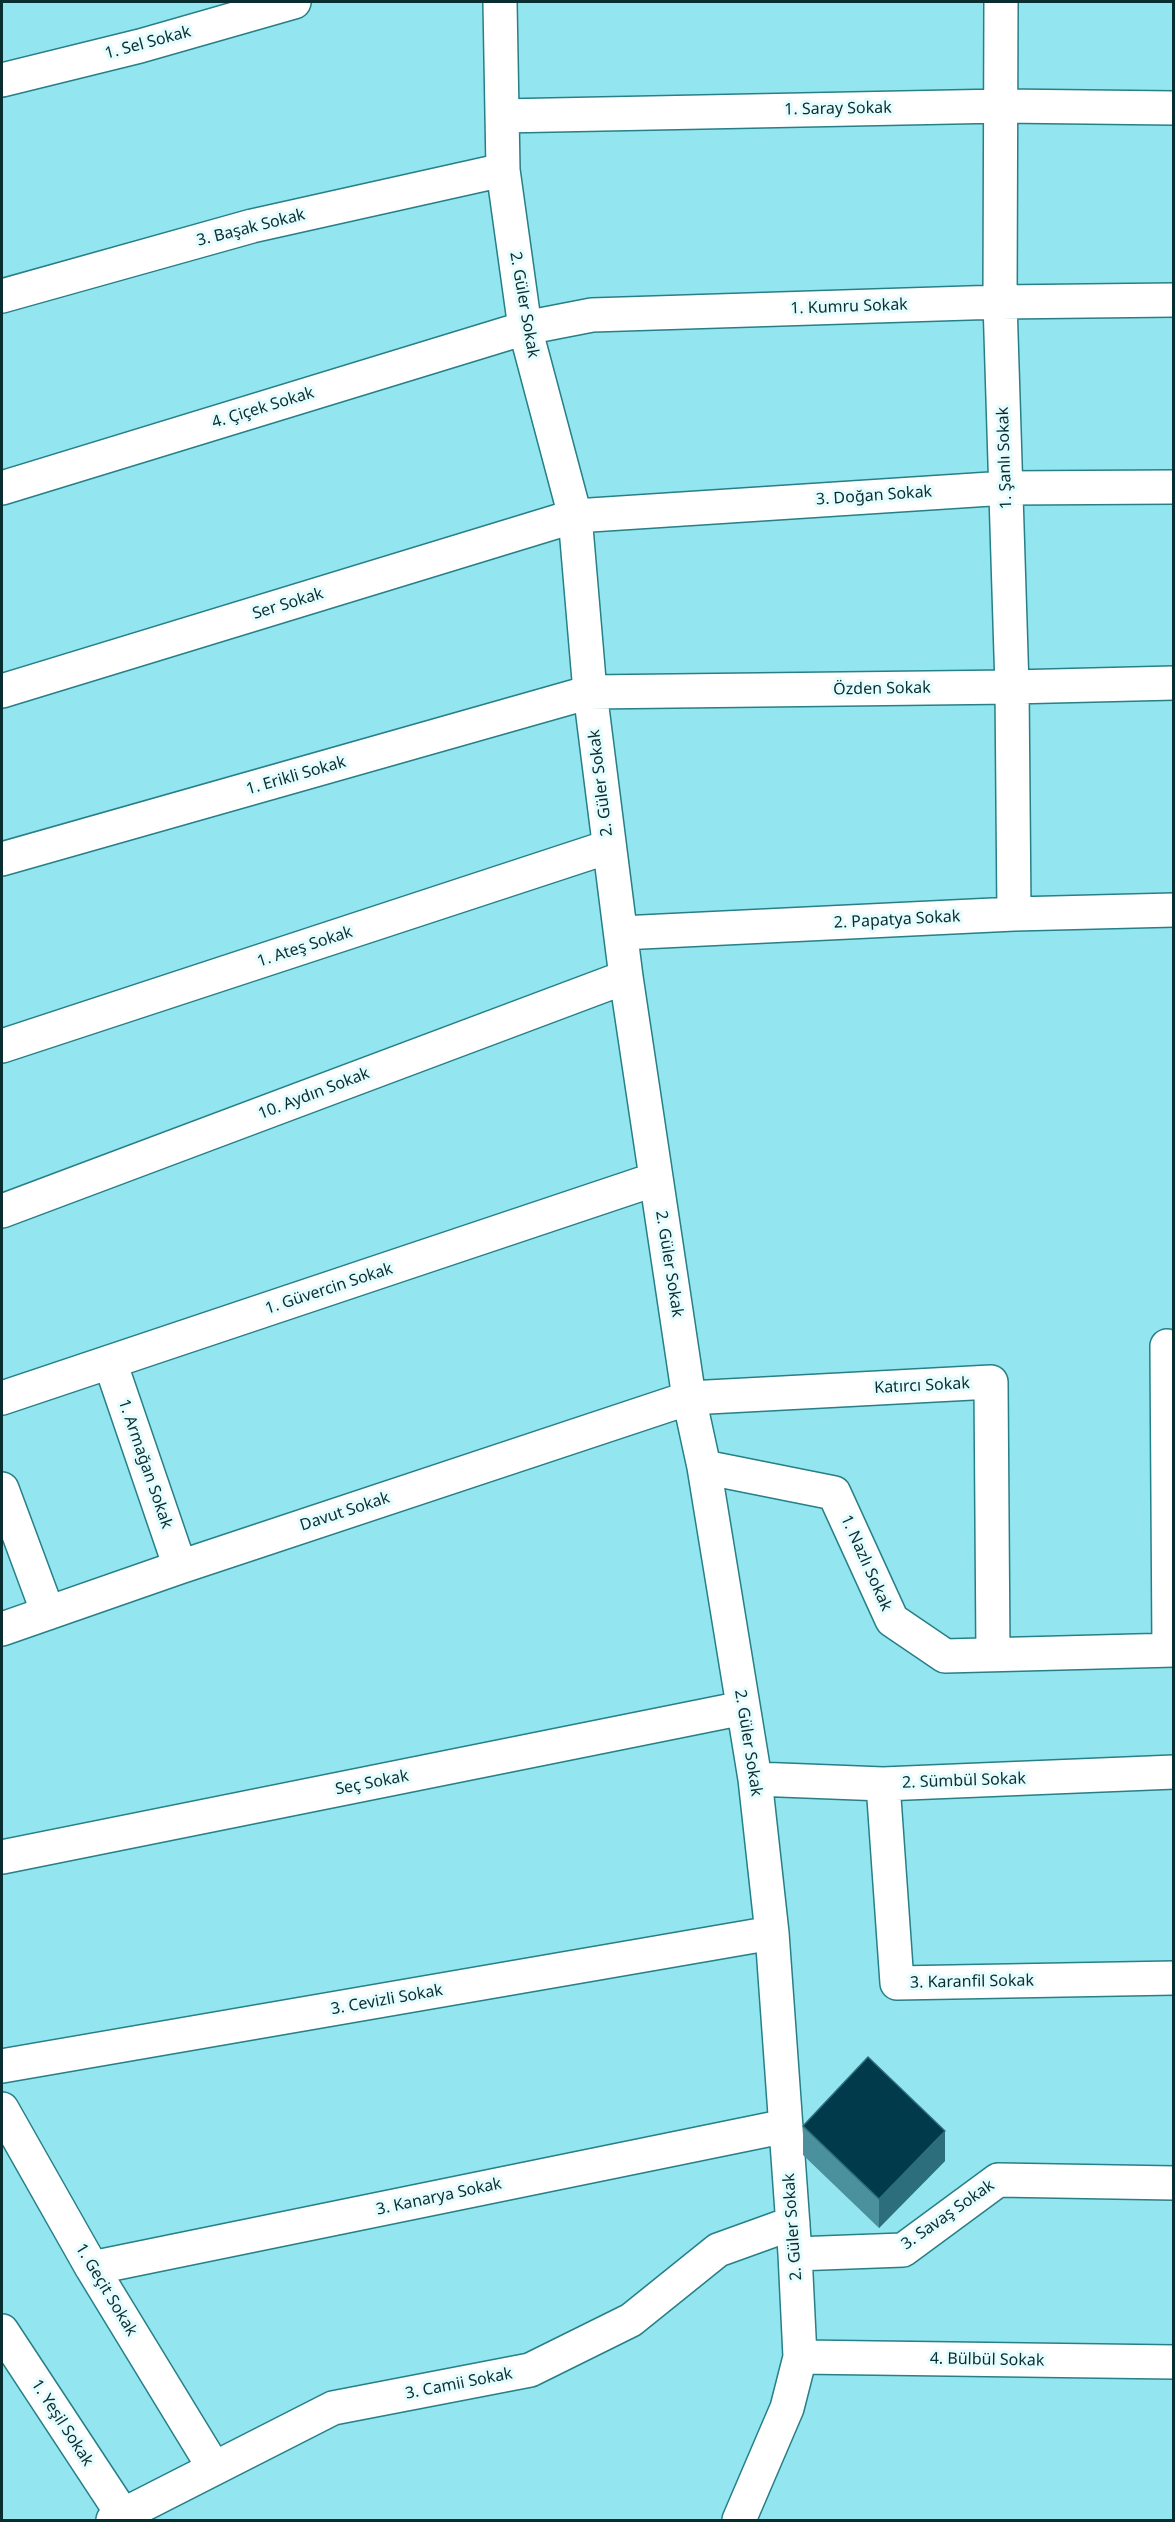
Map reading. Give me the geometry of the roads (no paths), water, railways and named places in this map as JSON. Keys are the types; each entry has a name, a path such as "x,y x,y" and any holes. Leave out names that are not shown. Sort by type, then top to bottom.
{"street":[{"name":"1. Sel Sokak","path":"2,80 140,46 294,2"},
{"name":"2. Güler Sokak","path":"500,2 503,170 525,328 575,516 590,692 626,977 689,1398 704,1467 755,1779 772,1933 800,2357 787,2408 739,2520"},
{"name":"1. Şanlı Sokak","path":"1001,2 1000,302 1012,687 1014,914"},
{"name":"1. Saray Sokak","path":"502,116 1002,106 1173,108"},
{"name":"3. Başak Sokak","path":"2,296 252,226 503,170"},
{"name":"1. Kumru Sokak","path":"525,328 592,315 1000,302 1173,300"},
{"name":"4. Çiçek Sokak","path":"2,488 525,328"},
{"name":"3. Doğan Sokak","path":"575,516 1006,488 1173,486"},
{"name":"Ser Sokak","path":"2,691 575,516"},
{"name":"Özden Sokak","path":"590,692 1173,683"},
{"name":"1. Erikli Sokak","path":"2,859 590,692"},
{"name":"1. Ateş Sokak","path":"2,1046 608,847"},
{"name":"2. Papatya Sokak","path":"621,933 1014,914 1173,910"},
{"name":"10. Aydın Sokak","path":"2,1211 626,977"},
{"name":"1. Güvercin Sokak","path":"2,1398 656,1179"},
{"path":"1167,1346 1171,1650"},
{"name":"1. Armağan Sokak","path":"110,1362 180,1567"},
{"name":"Katırcı Sokak","path":"689,1398 991,1382 993,1654"},
{"name":"Davut Sokak","path":"2,1629 180,1567 689,1398"},
{"name":"1. Nazlı Sokak","path":"704,1467 834,1493 892,1620 945,1656 1171,1650"},
{"path":"2,1489 48,1613"},
{"name":"Seç Sokak","path":"2,1857 743,1708"},
{"name":"2. Sümbül Sokak","path":"755,1779 883,1784 1173,1772"},
{"name":"3. Karanfil Sokak","path":"883,1784 897,1983 1173,1978"},
{"name":"3. Cevizli Sokak","path":"2,2066 772,1933"},
{"name":"1. Geçit Sokak","path":"2,2109 92,2268 214,2468"},
{"name":"3. Kanarya Sokak","path":"92,2268 786,2126"},
{"name":"3. Savaş Sokak","path":"794,2239 903,2250 998,2180 1173,2183"},
{"name":"3. Camii Sokak","path":"118,2518 333,2408 530,2370 631,2320 718,2250 794,2239"},
{"name":"1. Yeşil Sokak","path":"2,2331 118,2518"},
{"name":"4. Bülbül Sokak","path":"800,2357 1173,2362"}]}
